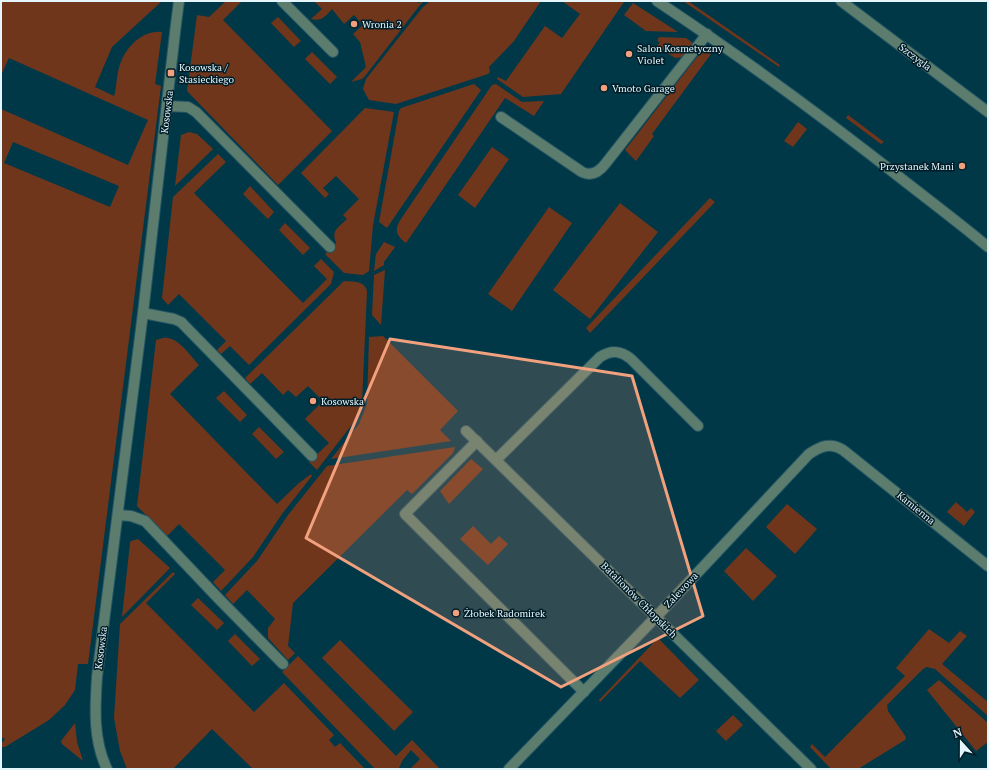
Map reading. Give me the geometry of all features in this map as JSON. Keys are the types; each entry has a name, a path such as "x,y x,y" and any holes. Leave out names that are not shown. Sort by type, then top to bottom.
{"street":[{"name":"Kosowska","path":"107,769 98,743 95,715 97,677 143,314 179,1"},
{"path":"282,1 333,52"},
{"path":"657,1 784,88 987,244"},
{"name":"Szczygla","path":"841,1 988,112"},
{"path":"501,117 582,172 590,174 596,172 606,163 707,34"},
{"path":"167,106 188,107 196,112 330,247"},
{"path":"143,314 174,319 181,322 312,456"},
{"path":"496,460 600,357 606,353 620,352 631,359 698,426"},
{"name":"Batalionów Chłopskich","path":"466,431 811,769"},
{"path":"477,441 405,514 584,692"},
{"name":"Zalewowa","path":"509,769 656,617 809,454 818,448 833,445 843,450"},
{"name":"Kamienna","path":"843,450 988,566"},
{"path":"118,515 131,516 145,521 283,664"}],"highlighted area":[{"path":"390,339 632,376 703,616 561,687 306,538"}],"shaded area":[{"path":"1,1 162,1 112,47 95,87 114,96 121,61 129,48 134,42 147,34 162,32 155,84 161,86 88,664 78,664 75,690 65,705 49,720 5,747 1,747 1,744 5,739 1,737 1,109 128,165 148,120 9,58 1,75","holes":["13,142 119,186 110,207 4,163"]},
{"path":"226,1 242,1 223,20 332,131 278,185 187,91 197,15 209,17"},
{"path":"314,1 415,1 419,3 424,1 365,76 362,79 351,82 366,67 360,42 353,34 363,25 354,15 344,24 332,9 318,20 311,19 322,9"},
{"path":"430,1 541,1 514,41 489,67 490,72 488,74 396,104 369,100 363,89 366,79 423,7"},
{"path":"562,1 624,2 561,94 523,97 497,79 498,77 506,81 545,26 562,38 580,14"},
{"path":"683,1 688,1 780,65 779,67"},
{"path":"633,3 678,32 646,31 624,15"},
{"path":"278,17 301,41 294,47 271,23"},
{"path":"659,37 686,38 693,43 683,57 675,58 657,46 660,42 657,41"},
{"path":"706,51 711,54 652,134 654,136 636,161 625,150 697,57"},
{"path":"312,52 337,77 330,84 305,59"},
{"path":"474,84 481,90 387,228 379,222 399,111 401,108"},
{"path":"496,84 522,102 544,101 534,116 505,98 406,243 398,235 397,231 397,227 401,219 492,85"},
{"path":"365,108 394,112 373,225 369,271 363,275 344,273 325,254 336,243 334,235 335,232 347,219 343,215 359,199 336,176 323,188 329,194 325,198 301,173"},
{"path":"848,115 884,142 881,144 846,118"},
{"path":"798,122 807,129 793,147 784,141"},
{"path":"189,132 197,134 213,149 175,186 181,135"},
{"path":"492,147 509,159 475,208 458,195"},
{"path":"218,154 226,162 194,193 303,303 327,279 314,266 321,259 334,272 331,284 249,365 230,346 221,354 217,350 226,341 179,294 168,305 162,298 173,197"},
{"path":"250,186 274,212 268,219 243,194"},
{"path":"710,198 715,202 590,333 586,328"},
{"path":"620,203 658,232 590,319 553,290"},
{"path":"549,207 572,223 512,311 488,294"},
{"path":"285,223 310,248 303,255 279,230"},
{"path":"384,242 395,247 384,262 384,265 374,271 376,254"},
{"path":"385,270 381,325 372,315 374,275"},
{"path":"344,281 361,283 366,287 367,291 362,403 354,422 317,470 309,462 329,443 305,419 323,401 308,386 296,397 288,390 283,395 262,373 250,384 245,378"},
{"path":"383,336 458,411 440,430 451,441 331,459 359,424 367,404 369,337"},
{"path":"168,338 179,343 199,365 170,394 277,504 299,483 311,474 312,476 282,514 253,557 221,591 213,582 225,570 179,524 167,536 137,506 156,340"},
{"path":"224,391 247,415 240,422 216,398"},
{"path":"259,427 284,452 276,459 252,434"},
{"path":"455,447 453,453 412,494 407,490 293,603 288,646 295,653 288,660 268,638 268,628 275,619 247,590 233,604 225,595 257,561 288,515 327,466"},
{"path":"471,459 483,469 449,504 440,491"},
{"path":"956,502 967,512 971,508 975,512 964,526 947,512"},
{"path":"787,504 817,529 795,554 766,527"},
{"path":"473,526 491,544 499,536 508,544 488,565 460,539"},
{"path":"138,539 170,568 122,617 130,543 131,541"},
{"path":"746,548 777,576 753,601 724,571"},
{"path":"173,572 175,574 146,603 254,712 284,683 334,735 329,740 335,747 340,743 365,769 253,769 212,729 173,769 127,769 120,751 114,718 120,624"},
{"path":"198,598 224,623 217,630 191,605"},
{"path":"929,629 949,643 960,631 967,636 942,664 988,702 988,716 935,669 927,667 923,669 887,705 888,711 906,737 905,740 858,769 831,769 810,747 812,744 825,757 905,676 896,668"},
{"path":"235,634 260,659 252,666 228,641"},
{"path":"658,638 699,680 680,698 640,661 600,702 599,700"},
{"path":"340,640 413,712 394,731 322,658"},
{"path":"298,656 396,756 412,740 440,769 410,769 420,759 411,750 402,761 399,768 375,769 282,672"},
{"path":"939,680 988,723 988,742 976,751 927,690"},
{"path":"733,715 743,725 726,741 716,731"},
{"path":"75,723 77,742 83,761 62,744 61,741"}],"place":[{"name":"Wronia 2","path":"354,24"},
{"name":"Salon Kosmetyczny Violet","path":"629,54"},
{"name":"Kosowska / Stasieckiego","path":"171,73"},
{"name":"Vmoto Garage","path":"604,88"},
{"name":"Przystanek Mani","path":"962,166"},
{"name":"Kosowska","path":"313,401"},
{"name":"Żłobek Radomirek","path":"456,613"}]}
